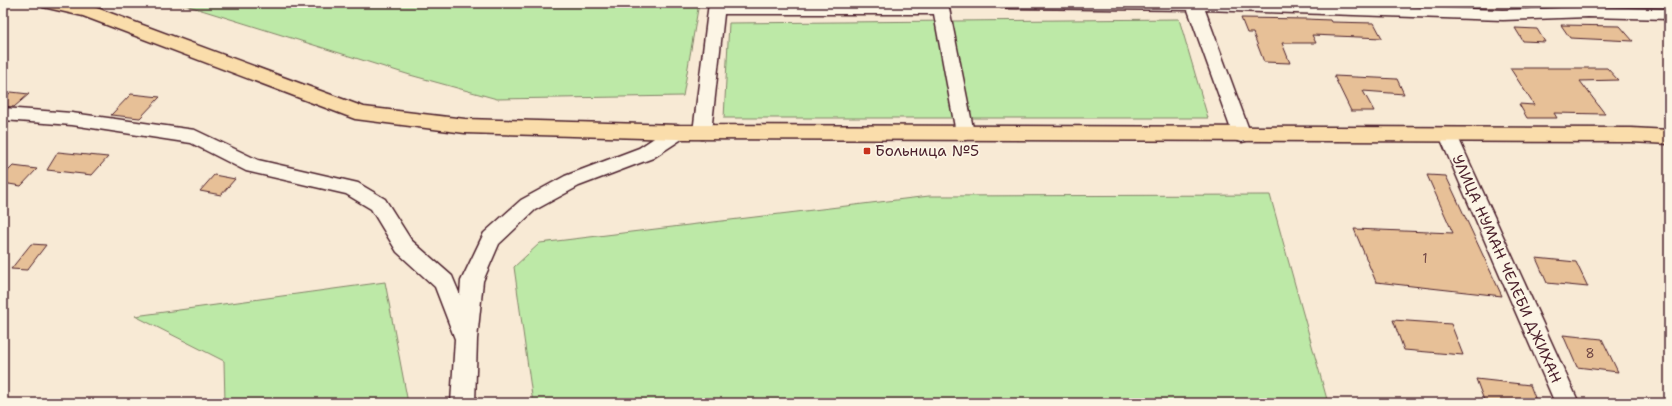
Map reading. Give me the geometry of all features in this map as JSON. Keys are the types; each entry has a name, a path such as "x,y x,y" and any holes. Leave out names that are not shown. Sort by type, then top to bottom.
{"main road":[{"path":"49,3 88,11 362,114 465,126 678,132 1242,135 1631,135 1669,137"}],"street":[{"path":"1008,3 1195,4 1503,15 1588,12 1669,14"},
{"path":"1195,4 1242,135"},
{"path":"702,132 716,6 940,6 965,133"},
{"path":"3,114 72,120 195,137 253,166 351,188 378,204 404,246 444,282 466,339"},
{"path":"463,403 466,339 472,281 491,239 528,204 572,181 646,153 678,132"},
{"name":"УЛИЦА НУМАН ЧЕЛЕБИ ДЖИХАН","path":"1448,135 1567,403"}],"green space":[{"path":"179,3 699,3 683,96 497,99 410,75"},
{"path":"1179,19 1208,118 724,118 729,23"},
{"path":"1270,195 1328,403 533,403 514,267 540,243 929,196"},
{"path":"385,282 408,403 225,403 224,361 135,316"}],"building":[{"path":"1241,18 1306,19 1330,20 1331,22 1374,23 1382,38 1312,35 1316,43 1282,43 1290,63 1264,62 1253,33 1247,33"},
{"path":"1561,25 1620,26 1633,41 1570,38"},
{"path":"1515,28 1537,29 1545,42 1523,41"},
{"path":"1510,68 1607,68 1618,80 1580,81 1605,114 1554,113 1557,118 1527,118 1519,104 1534,105"},
{"path":"1334,76 1397,79 1404,94 1363,91 1374,111 1351,111"},
{"path":"11,92 29,94 14,107 3,106 3,99"},
{"path":"131,94 160,97 140,118 111,115"},
{"path":"58,152 108,157 92,175 47,170"},
{"path":"13,166 37,169 21,186 3,183 3,176"},
{"path":"214,175 235,179 221,195 200,191"},
{"path":"1427,175 1446,176 1502,296 1376,282 1354,229 1453,233"},
{"path":"31,244 46,245 27,270 11,269"},
{"path":"1536,258 1576,262 1588,287 1547,283"},
{"path":"1393,320 1451,324 1463,355 1404,350"},
{"path":"1563,335 1602,339 1618,372 1577,367"},
{"path":"1476,379 1530,385 1537,403 1485,403"}],"place":[{"name":"Больница №5","path":"867,151"}]}
